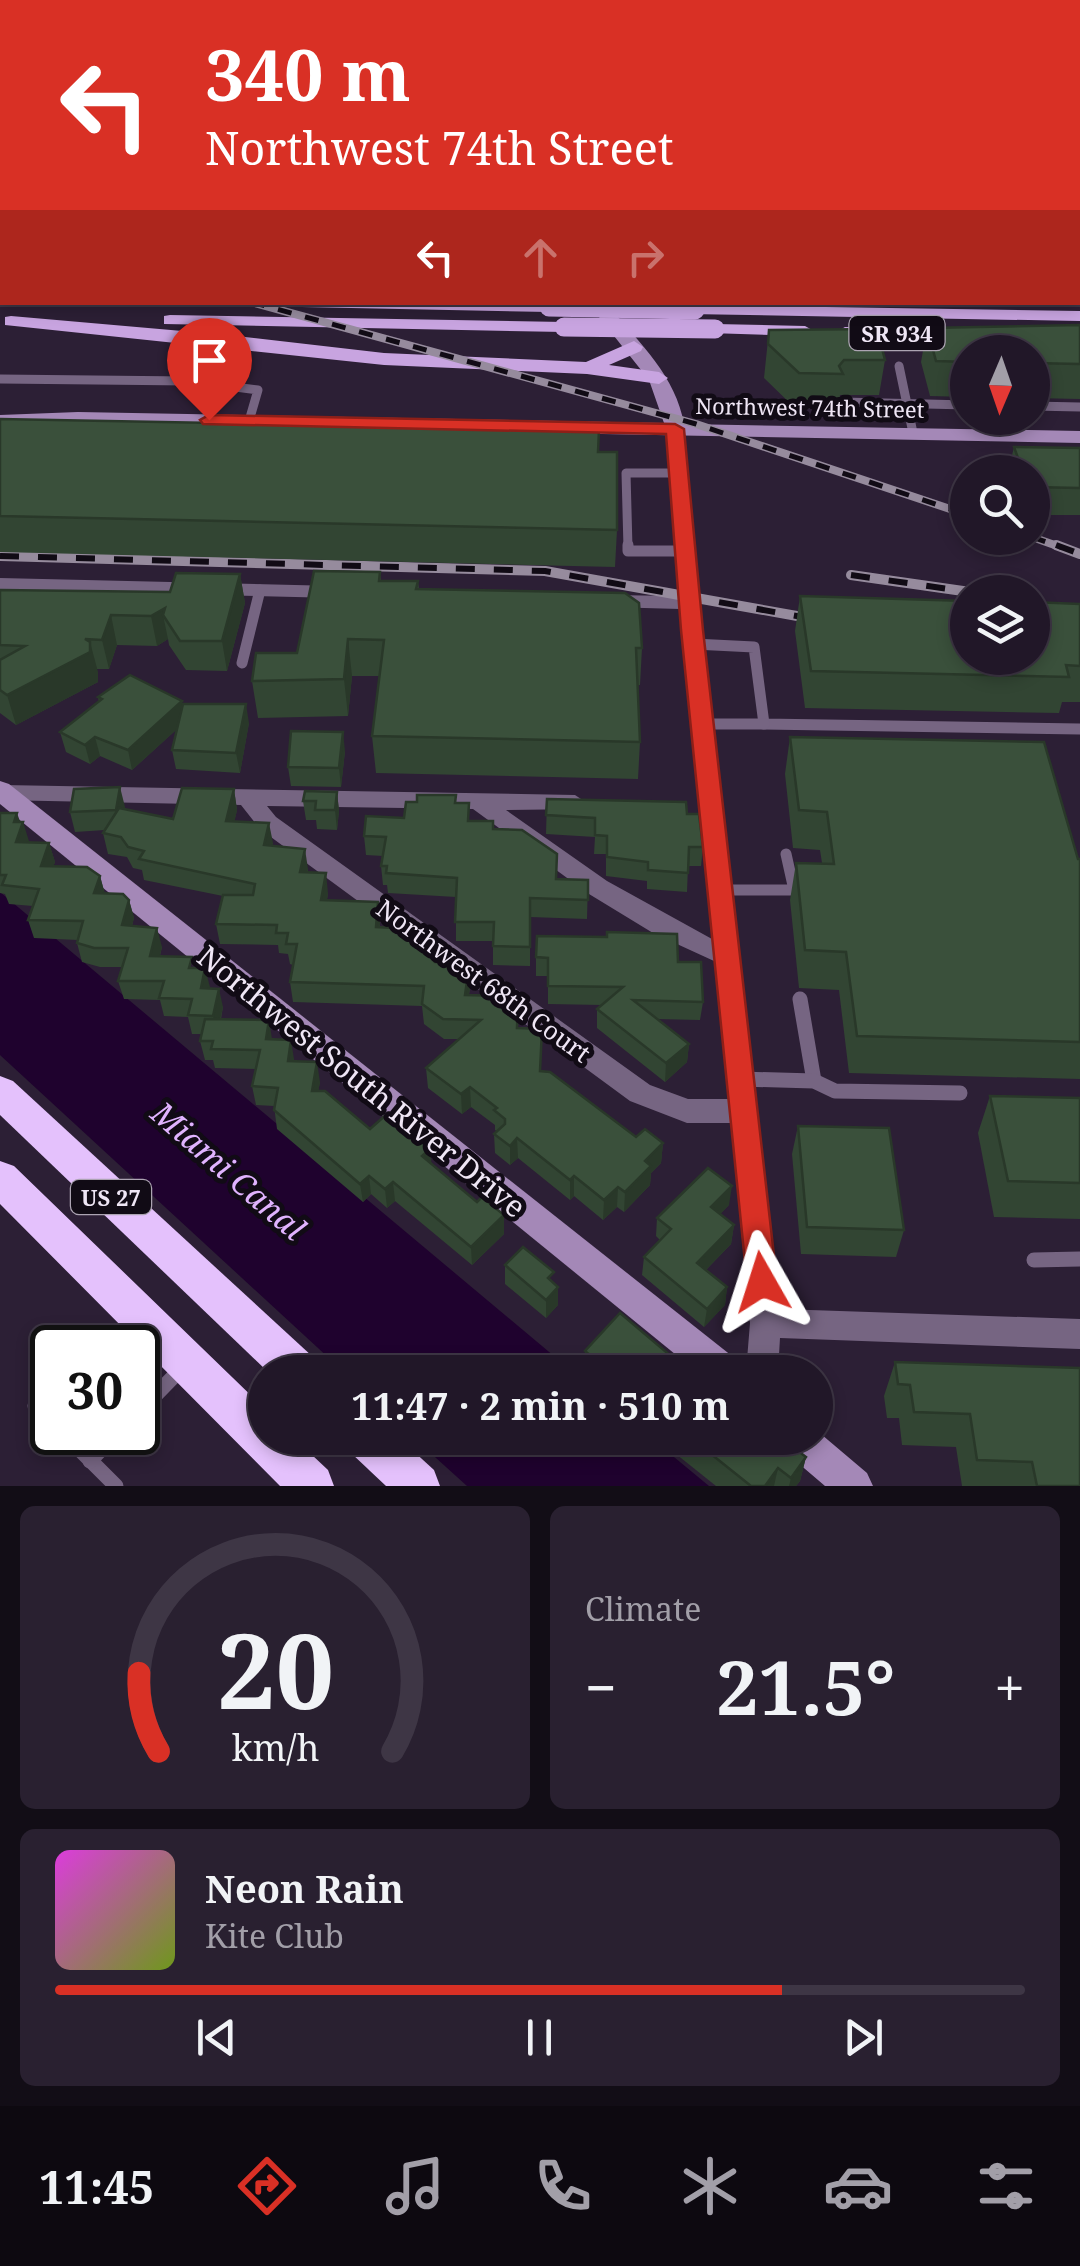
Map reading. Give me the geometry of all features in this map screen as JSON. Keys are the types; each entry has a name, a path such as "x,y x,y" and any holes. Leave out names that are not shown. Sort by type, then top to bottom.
{"highway":[{"name":"US 27","path":"0,1092 280,1355"},
{"path":"0,1115 41,1131"},
{"name":"US 27","path":"0,1178 312,1486"},
{"path":"385,1455 418,1486"}],"main road":[{"name":"SR 934","path":"450,305 1080,316"},
{"path":"599,305 658,378 671,403 675,429"},
{"name":"SR 934","path":"5,321 1080,336"},
{"path":"5,321 398,361 586,368 658,378"},
{"path":"586,368 613,360 634,347"},
{"name":"Northwest 74th Street","path":"0,421 576,434 675,429 913,433 950,429"},
{"name":"Northwest 74th Street","path":"1003,435 1023,442 1072,441"},
{"name":"Northwest South River Drive","path":"2,791 703,1355"},
{"path":"817,1455 854,1486"}],"street":[{"path":"675,429 702,724 702,806 721,890 766,1323 763,1355"},
{"path":"0,584 260,590 310,601 352,593"},
{"path":"589,600 690,602"},
{"path":"2,791 595,803"},
{"name":"Northwest 68th Court","path":"247,797 268,823 640,1093 688,1112 744,1111"},
{"path":"478,800 520,834 680,937 728,956"},
{"path":"766,1323 1080,1334"}],"lane":[{"path":"900,366 913,433"},
{"path":"0,378 188,380 258,390 252,426"},
{"path":"842,402 950,404"},
{"path":"1050,406 1080,407"},
{"path":"677,473 626,473 628,551 684,551"},
{"path":"242,663 260,590"},
{"path":"694,644 754,647 764,724"},
{"path":"702,724 1080,729"},
{"path":"721,890 794,890 786,854"},
{"path":"800,999 814,1080"},
{"path":"741,1079 814,1080 835,1091 960,1092"},
{"path":"1034,1260 1080,1260"},
{"path":"160,1390 187,1362"},
{"path":"84,1455 116,1486"},
{"path":"90,1461 96,1455"}],"water":[{"name":"Miami Canal","path":"0,892 553,1355 326,1355 0,1055"},
{"path":"433,1455 672,1455 709,1486 467,1486"}],"building":[{"path":"1080,325 1080,364 1050,363 1050,335 950,335 950,361 936,361 927,328"},
{"path":"877,329 885,360 844,360 839,366 843,374 799,373 768,344 769,330"},
{"path":"0,419 599,430 598,452 617,452 617,530 0,516"},
{"path":"1014,447 1080,448 1080,488 1050,487 1050,455 1017,455"},
{"path":"314,571 380,572 379,581 418,581 416,589 625,593 639,603 642,648 636,648 640,742 372,736 384,640 348,639 344,679 252,681 256,653 297,653"},
{"path":"176,573 240,574 222,641 180,641 163,615 165,608 151,616 111,615 102,640 85,639 90,642 90,652 7,695 0,690 0,660 25,646 0,645 0,590 170,592"},
{"path":"800,596 950,600 950,674 811,671"},
{"path":"1050,603 1080,604 1080,666 1066,665 1069,677 983,675 1050,675"},
{"path":"130,675 182,701 128,750 95,737 85,745 60,732 102,699 98,697"},
{"path":"183,704 246,704 236,753 172,750"},
{"path":"291,731 343,732 339,768 288,767"},
{"path":"790,737 1044,742 1080,859 1080,1042 857,1036 846,952 805,950 796,863 834,864 827,812 799,810"},
{"path":"120,787 116,810 70,812 74,789"},
{"path":"182,788 234,789 226,821 269,823 264,845 305,849 300,872 326,873 321,900 378,902 376,927 415,929 437,944 435,962 469,967 465,995 508,996 518,1004 517,1028 542,1029 540,1071 550,1072 636,1137 645,1129 663,1143 645,1161 651,1166 625,1192 618,1187 604,1200 574,1176 570,1180 517,1138 510,1146 494,1134 505,1124 505,1119 494,1110 497,1108 470,1087 461,1094 426,1068 481,1020 443,1019 422,1004 424,986 290,982 297,944 286,944 288,933 276,933 277,925 216,924 223,895 253,895 255,884 139,859 144,851 128,847 121,837 103,833 119,808 173,819"},
{"path":"305,791 337,792 335,810 315,810 316,801 303,801"},
{"path":"417,795 456,795 455,803 469,803 468,821 493,821 493,829 522,830 557,854 556,879 588,880 588,900 530,898 530,947 493,946 494,922 455,922 457,878 386,873 387,866 381,866 386,837 364,836 366,816 404,818 406,802 417,802"},
{"path":"547,799 686,802 687,814 699,814 703,847 689,847 688,873 648,870 648,862 607,857 607,836 595,835 595,818 546,815"},
{"path":"0,813 17,813 14,822 23,822 16,842 49,843 41,866 87,867 100,876 94,893 123,894 129,900 122,925 157,928 150,956 192,957 189,968 205,968 201,988 219,989 213,1016 188,1015 192,999 159,998 164,981 118,981 128,948 94,948 77,943 83,921 28,920 39,889 2,885 6,875 0,875"},
{"path":"607,932 677,934 678,962 701,962 703,1002 633,1000 689,1044 666,1063 597,1009 623,987 548,986 548,958 536,957 537,936 607,937"},
{"path":"205,1019 269,1020 266,1039 291,1040 288,1061 317,1062 312,1091 325,1091 370,1129 388,1113 430,1149 422,1156 477,1202 482,1197 504,1215 471,1247 393,1182 385,1189 369,1176 360,1184 274,1110 278,1088 252,1086 260,1050 211,1049 213,1041 200,1041"},
{"path":"990,1096 1080,1098 1080,1183 1008,1181"},
{"path":"798,1126 889,1128 904,1230 807,1227"},
{"path":"708,1168 732,1186 711,1207 734,1225 697,1263 727,1287 707,1309 644,1257 671,1229 657,1218"},
{"path":"523,1247 554,1272 548,1278 558,1287 546,1300 505,1265"},
{"path":"620,1313 670,1355 590,1355 585,1351"},
{"path":"895,1362 1080,1368 1080,1486 1037,1486 1032,1462 977,1460 970,1414 914,1412 910,1385 898,1384"},
{"path":"712,1455 806,1457 791,1478 778,1468 765,1486 751,1486"}],"railway":[{"path":"262,305 696,424 950,509"},
{"path":"1050,543 1063,548"},
{"path":"1056,545 1080,554"},
{"path":"0,556 545,571 825,621"},
{"path":"851,575 950,589"}],"route":[{"path":"209,420 675,429 692,630 762,1282"}]}
